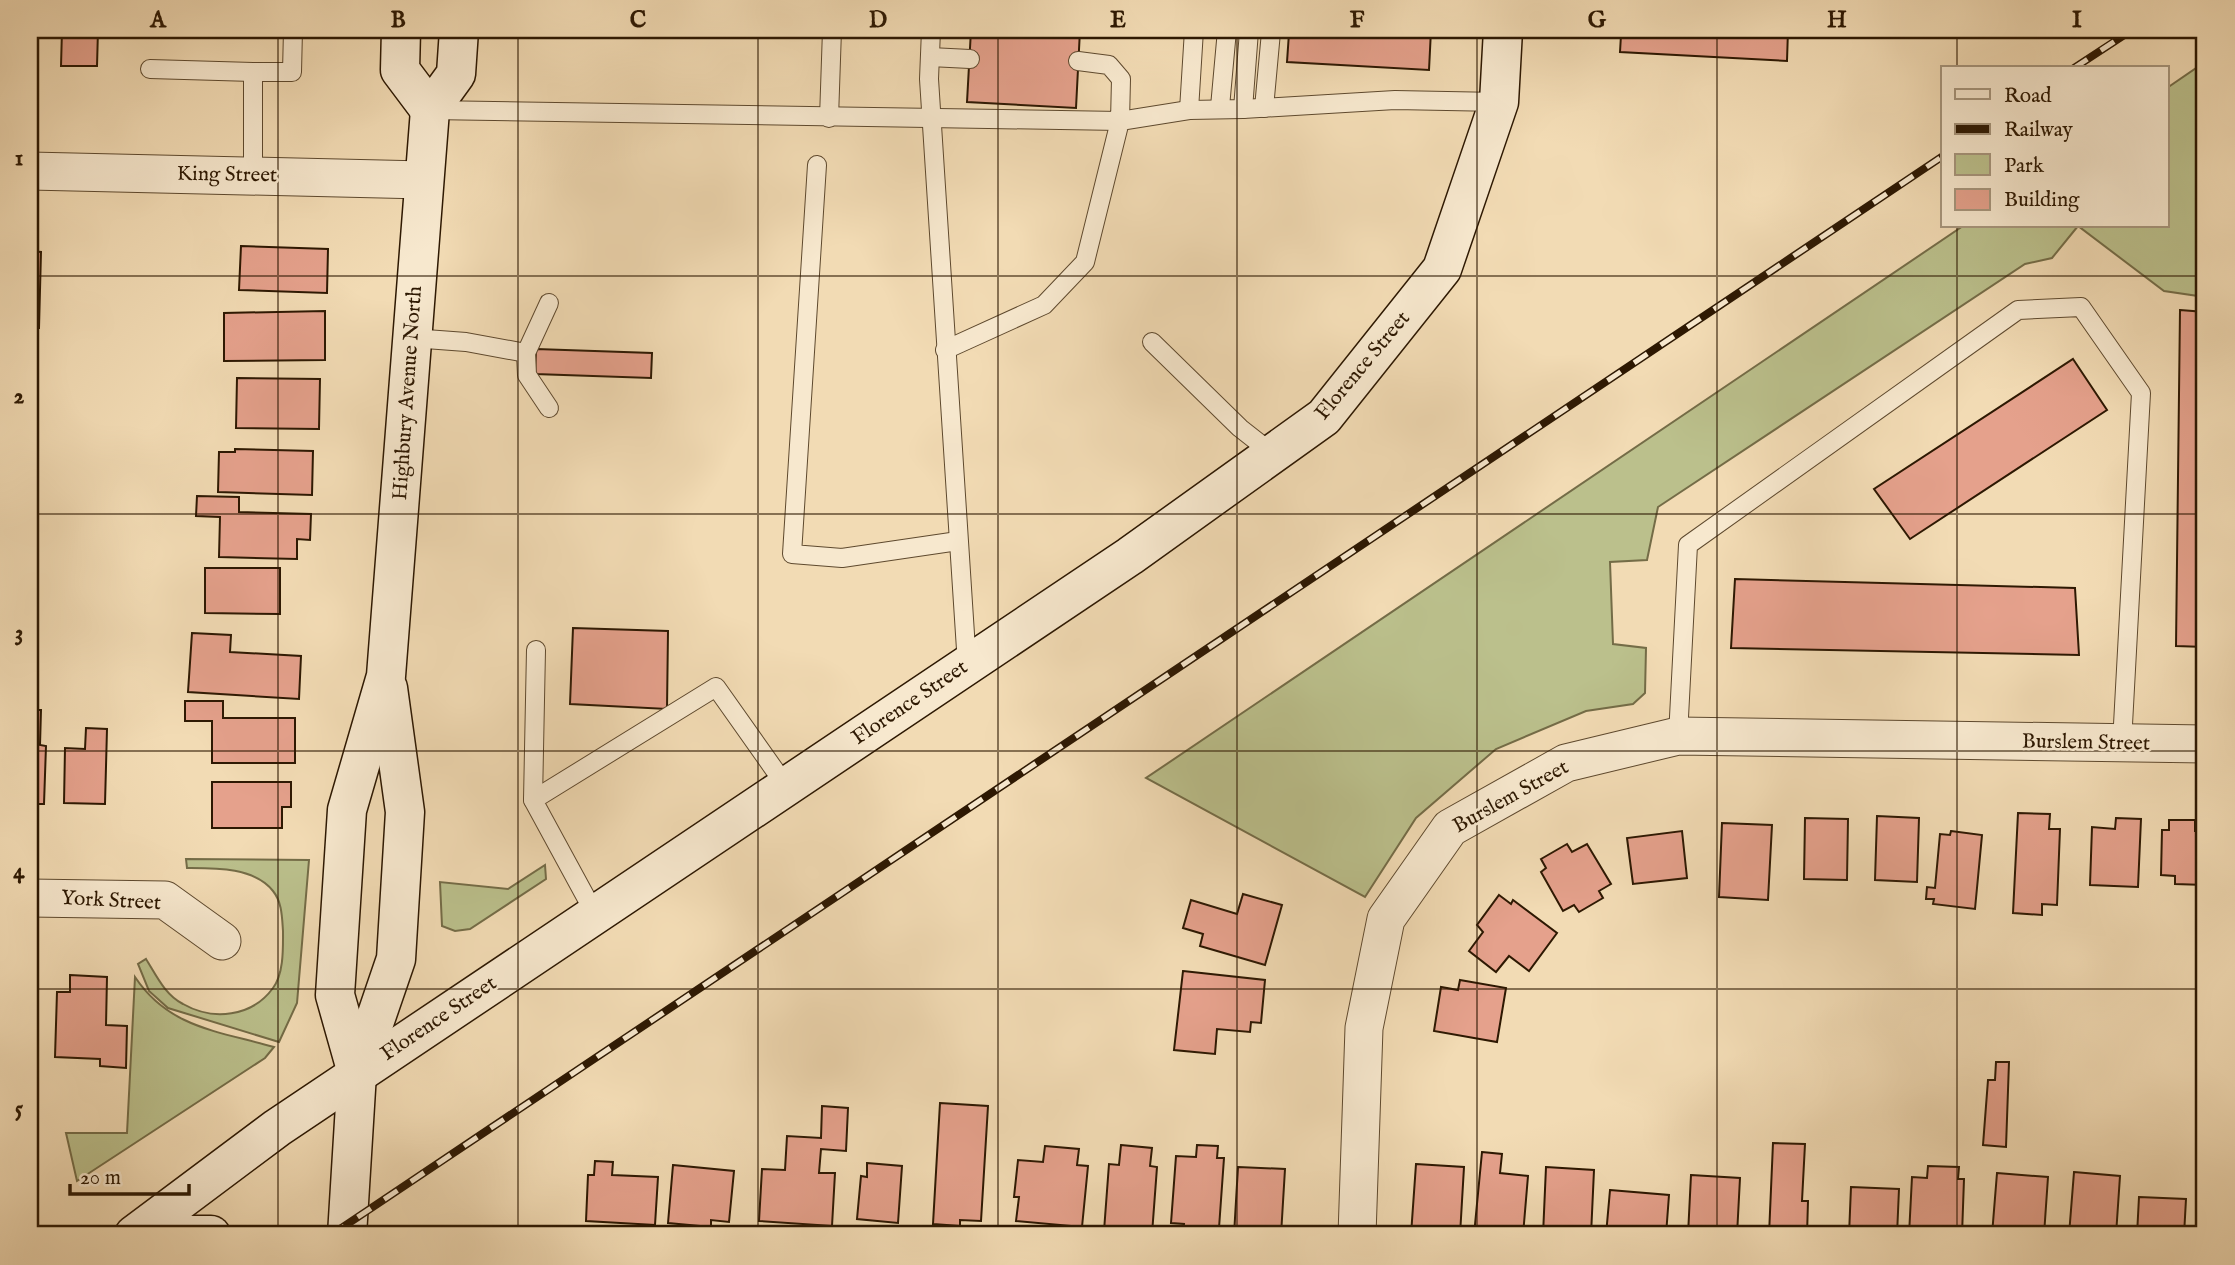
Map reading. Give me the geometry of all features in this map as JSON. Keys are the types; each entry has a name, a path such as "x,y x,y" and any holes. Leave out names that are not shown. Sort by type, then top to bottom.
{"main road":[{"path":"401,30 400,70 430,110 456,74 459,30"},
{"name":"Florence Street","path":"134,1235 277,1128 357,1073 1130,556 1324,417 1442,269 1499,102 1503,30"},
{"name":"Highbury Avenue North","path":"357,1073 335,995 347,810 386,676 430,110"},
{"name":"Highbury Avenue North","path":"347,1235 357,1073 396,959 405,812 386,676"},
{"path":"163,1235 211,1235"}],"street":[{"name":"King Street","path":"30,171 424,180"},
{"name":"Burslem Street","path":"1357,1235 1364,1028 1386,919 1450,828 1566,763 1678,736 2205,744"},
{"name":"York Street","path":"30,898 165,900 222,941"}],"lane":[{"path":"150,69 292,72 293,30"},
{"path":"829,118 832,30"},
{"path":"931,30 932,119 967,666"},
{"path":"1189,110 1194,30"},
{"path":"1220,107 1227,30"},
{"path":"1243,109 1249,31"},
{"path":"1264,108 1271,32"},
{"path":"930,57 970,59"},
{"path":"946,350 1044,305 1085,262 1120,121 1121,79 1109,65 1078,61"},
{"path":"253,72 253,176"},
{"path":"430,110 1120,121 1220,107 1243,109 1395,100 1499,102"},
{"path":"817,165 792,554 842,558 957,541"},
{"path":"549,303 526,353 527,375 549,408"},
{"path":"1678,736 1688,545 2018,310 2081,307 2141,393 2122,743"},
{"path":"412,338 466,342 526,353"},
{"path":"1152,341 1240,428 1273,454"},
{"path":"536,650 533,800 595,914"},
{"path":"533,800 716,687 786,786"}],"green space":[{"path":"2205,62 2205,297 2164,291 2081,228 2168,228 2168,87"},
{"path":"1960,228 2076,228 2052,258 2025,264 1658,507 1647,560 1610,562 1613,644 1646,648 1645,693 1633,704 1586,711 1496,749 1416,818 1365,897 1146,778"},
{"path":"186,859 309,860 297,1003 279,1042 168,1008 149,991 138,964 146,959 171,995 183,1004 207,1013 231,1013 254,1005 264,998 277,982 281,968 282,920 280,905 273,891 265,883 245,873 187,868"},
{"path":"545,865 546,879 470,929 455,931 442,926 440,882 508,889"},
{"path":"135,977 148,994 179,1017 214,1031 274,1047 265,1058 77,1181 66,1133 127,1133"}],"building":[{"path":"30,30 37,30 37,66 30,66"},
{"path":"62,30 98,30 97,66 61,66"},
{"path":"971,30 1080,30 1076,108 967,102"},
{"path":"1243,30 1431,30 1429,70 1287,62 1289,33"},
{"path":"1580,30 1788,30 1787,61 1620,52 1621,35"},
{"path":"241,246 328,249 327,293 239,290"},
{"path":"30,251 41,252 39,328 30,328"},
{"path":"2180,310 2205,312 2205,647 2176,646"},
{"path":"325,311 325,360 224,361 224,313"},
{"path":"536,349 652,353 651,378 535,374"},
{"path":"2073,359 2107,410 1910,539 1874,489"},
{"path":"237,378 320,379 319,429 236,428"},
{"path":"235,449 313,451 312,495 218,492 219,452 235,452"},
{"path":"197,496 239,497 239,512 311,514 310,540 297,539 297,559 219,557 220,517 196,516"},
{"path":"205,568 280,568 280,614 205,613"},
{"path":"1735,579 2075,588 2079,655 1731,648"},
{"path":"573,628 668,631 667,709 570,704"},
{"path":"192,633 231,635 230,652 301,656 299,699 188,692"},
{"path":"185,701 223,701 223,718 295,718 295,763 212,763 212,721 185,721"},
{"path":"30,710 41,710 40,745 46,746 44,804 30,804"},
{"path":"86,728 107,729 105,804 64,803 65,748 85,749"},
{"path":"212,782 291,782 291,807 282,807 282,828 212,828"},
{"path":"2018,813 2050,814 2049,829 2060,829 2057,905 2042,904 2042,915 2013,913"},
{"path":"1877,816 1919,818 1917,882 1875,880"},
{"path":"1805,818 1848,819 1847,880 1804,879"},
{"path":"2116,818 2141,819 2138,887 2090,885 2092,827 2115,829"},
{"path":"2169,820 2195,820 2195,831 2205,831 2205,885 2175,884 2175,876 2161,875 2162,830 2169,830"},
{"path":"1722,823 1772,825 1768,900 1719,897"},
{"path":"1682,831 1687,878 1633,884 1627,838"},
{"path":"1951,831 1982,835 1975,909 1933,904 1934,899 1926,899 1927,887 1935,888 1940,834 1950,835"},
{"path":"1567,844 1572,852 1587,844 1611,884 1599,891 1603,898 1579,912 1574,905 1563,911 1541,872 1546,868 1541,859"},
{"path":"1243,894 1282,905 1265,965 1200,946 1203,934 1183,928 1191,900 1237,914"},
{"path":"1499,895 1511,904 1513,900 1557,933 1529,971 1509,956 1496,972 1469,951 1483,932 1477,925"},
{"path":"1183,971 1265,980 1261,1023 1251,1022 1250,1032 1217,1029 1215,1054 1174,1050"},
{"path":"70,975 107,977 106,1025 127,1026 126,1068 100,1066 100,1059 55,1057 57,992 70,992"},
{"path":"1460,980 1506,988 1497,1042 1434,1031 1441,987 1458,990"},
{"path":"1996,1062 2009,1062 2006,1147 1983,1145 1988,1080 1995,1080"},
{"path":"940,1103 988,1106 981,1221 960,1220 960,1226 933,1224"},
{"path":"822,1106 848,1108 846,1151 821,1149 819,1173 835,1173 832,1226 759,1221 762,1169 785,1170 787,1136 821,1138"},
{"path":"1773,1143 1805,1144 1802,1201 1808,1201 1807,1235 1769,1235"},
{"path":"1121,1145 1152,1148 1150,1166 1157,1167 1152,1234 1108,1235 1108,1231 1104,1231 1109,1164 1119,1165"},
{"path":"1197,1145 1218,1146 1217,1158 1224,1158 1219,1228 1203,1227 1203,1234 1183,1232 1184,1224 1171,1223 1176,1156 1196,1157"},
{"path":"1045,1146 1079,1149 1077,1165 1088,1166 1082,1227 1016,1221 1019,1197 1014,1197 1018,1160 1043,1162"},
{"path":"1482,1152 1502,1154 1500,1173 1528,1176 1523,1235 1474,1235"},
{"path":"595,1161 613,1162 612,1175 658,1177 655,1225 586,1221 588,1175 594,1175"},
{"path":"867,1163 902,1166 898,1223 857,1219 861,1176 867,1177"},
{"path":"1416,1164 1464,1167 1460,1235 1411,1235"},
{"path":"673,1165 734,1171 729,1222 711,1220 711,1227 668,1223"},
{"path":"1928,1166 1959,1167 1958,1179 1964,1179 1962,1235 1909,1235 1912,1177 1927,1178"},
{"path":"1238,1167 1285,1169 1281,1235 1234,1235"},
{"path":"1546,1167 1594,1170 1591,1235 1543,1235"},
{"path":"2074,1172 2120,1176 2116,1235 2069,1235"},
{"path":"1997,1173 2048,1177 2044,1235 1992,1235"},
{"path":"1691,1175 1740,1178 1737,1235 1688,1235"},
{"path":"1851,1187 1899,1189 1897,1235 1849,1235"},
{"path":"1610,1190 1669,1195 1666,1235 1606,1235"},
{"path":"2139,1197 2186,1199 2184,1235 2137,1235"}],"railway":[{"path":"2077,66 2132,30"},
{"path":"331,1235 1941,157"}]}
